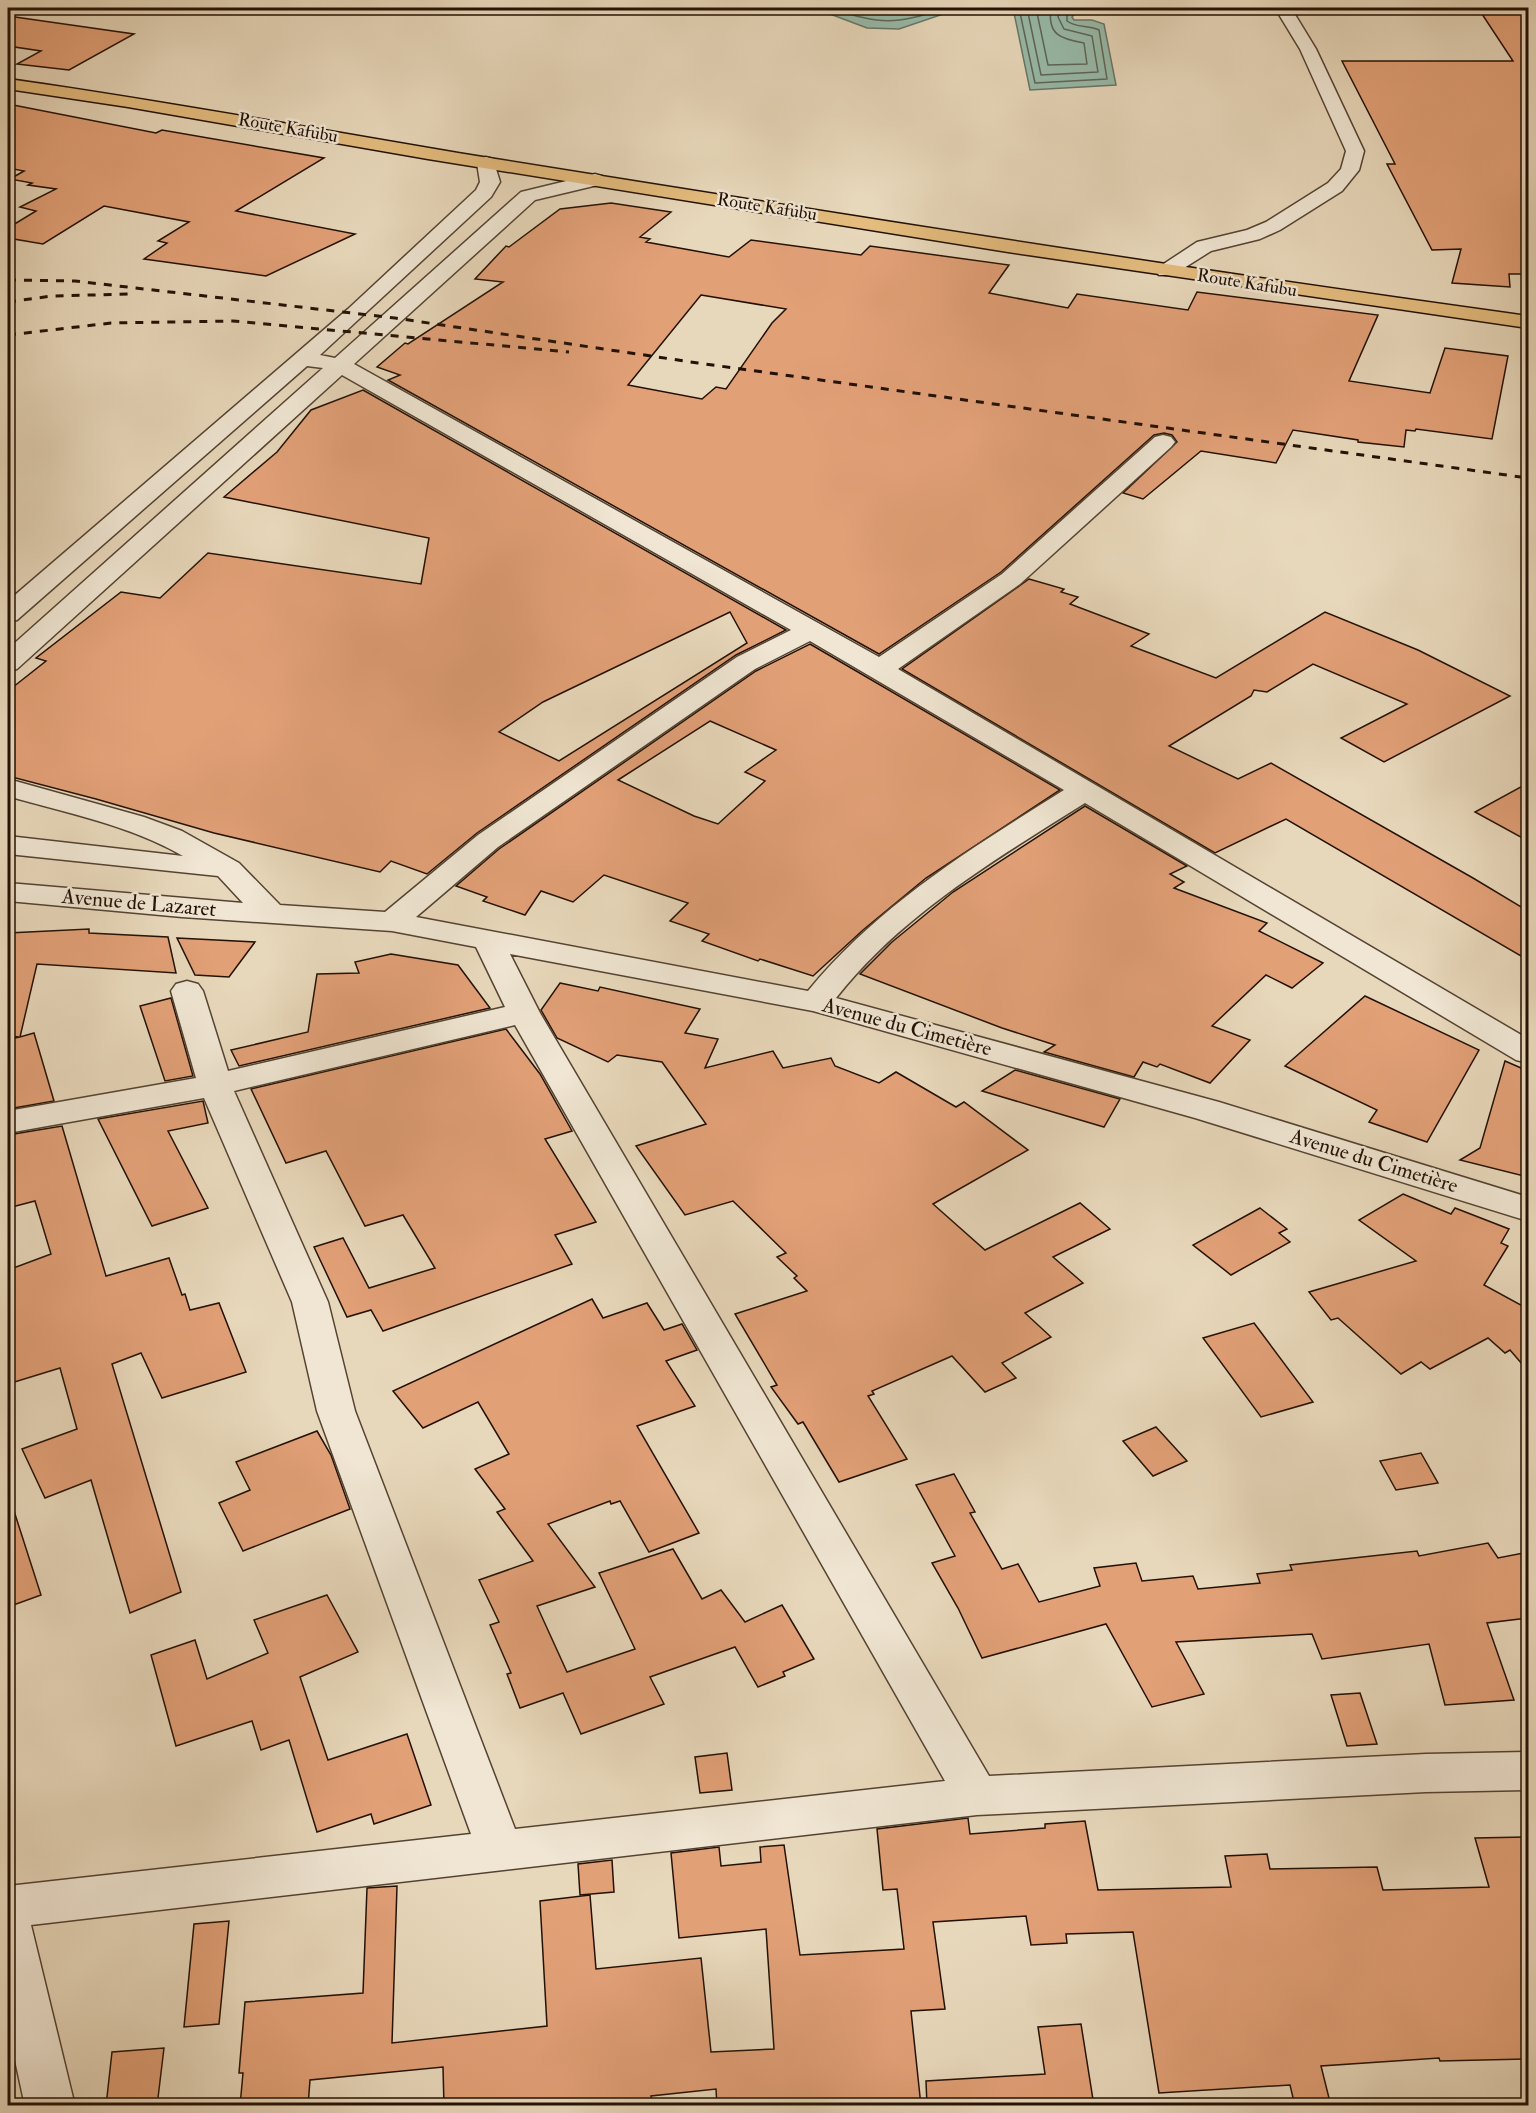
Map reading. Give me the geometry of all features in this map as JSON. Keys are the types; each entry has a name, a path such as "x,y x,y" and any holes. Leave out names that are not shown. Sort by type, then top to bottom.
{"main road":[{"name":"Route Kafubu","path":"8,84 115,98 486,163 1284,290 1528,322"}],"street":[{"path":"1166,271 1204,246 1253,235 1273,226 1335,187 1350,170 1355,151 1308,49 1283,8"},
{"path":"8,614 355,313 484,193 489,183 486,163"},
{"path":"8,663 528,196 596,180"},
{"path":"302,358 340,365 880,669 1528,1053"},
{"path":"880,669 1011,579 1163,442"},
{"path":"392,922 488,841 746,663 811,630"},
{"path":"8,787 134,823 171,837 228,869 270,913"},
{"path":"816,1002 857,954 914,904 993,848 1085,790"},
{"path":"8,845 228,869"},
{"name":"Avenue de Lazaret","path":"8,892 182,908 270,913"},
{"name":"Avenue du Cimetière","path":"270,913 392,922 816,1002 1207,1110 1528,1209"},
{"path":"489,942 524,1013 977,1796"},
{"path":"187,991 215,1085 310,1302 336,1411 500,1850"},
{"path":"8,1122 215,1085 524,1013"},
{"path":"8,1907 977,1796 1426,1773 1528,1772"},
{"path":"8,1927 50,2106"}],"water":[{"path":"791,8 996,8 958,9 899,29 867,28 822,11"},
{"path":"1013,8 1101,8 1102,11 1075,14 1072,17 1074,20 1092,20 1104,24 1116,85 1030,90"}],"building":[{"path":"1478,8 1528,8 1528,274 1509,274 1510,287 1452,283 1461,249 1432,250 1387,164 1395,164 1342,61 1513,61"},
{"path":"8,16 134,34 69,70 17,64 41,51 8,46"},
{"path":"8,104 156,133 162,130 324,158 236,211 355,234 266,276 144,259 167,243 158,241 189,222 104,206 43,244 8,238 8,228 36,211 20,207 56,189 28,185 32,183 10,179 24,171 8,168"},
{"path":"611,203 671,212 640,237 650,239 646,242 729,257 751,240 861,255 870,246 1009,265 989,293 1068,308 1077,294 1188,310 1197,292 1378,315 1349,381 1430,393 1445,348 1508,356 1492,439 1416,429 1415,431 1406,430 1404,447 1358,442 1358,440 1293,430 1276,463 1201,451 1143,499 1123,493 1177,442 1172,435 1164,433 1154,435 1001,572 879,654 388,380 400,375 377,367 405,343 408,344 503,282 475,279 506,246 509,247 560,209","holes":["701,295 786,309 772,323 726,389 716,387 702,399 628,385"]},
{"path":"363,390 786,630 736,655 477,833 427,874 391,861 380,872 214,833 8,776 8,691 46,661 36,658 121,592 160,598 208,553 421,584 429,538 224,497 277,452 311,410","holes":["730,612 747,643 559,761 499,732 543,702"]},
{"path":"1029,579 1064,589 1061,592 1078,597 1070,604 1149,634 1131,646 1216,678 1325,612 1418,650 1510,696 1384,762 1341,738 1407,704 1313,664 1267,692 1254,690 1251,696 1169,746 1238,779 1271,763 1473,878 1528,911 1528,960 1286,819 1215,853 902,669"},
{"path":"810,644 1060,790 926,878 863,930 813,976 760,959 758,961 702,941 709,934 670,921 688,903 604,875 573,902 541,891 525,915 483,901 487,897 456,886 499,849 756,671","holes":["710,721 776,750 745,772 765,781 718,824 694,816 618,780"]},
{"path":"1528,783 1528,841 1475,812"},
{"path":"1085,806 1187,866 1170,874 1184,882 1174,888 1267,923 1259,931 1323,963 1292,988 1266,975 1212,1026 1250,1040 1210,1083 1160,1064 1157,1067 1143,1062 1134,1077 1044,1052 1055,1045 1002,1028 860,974 892,942 953,892"},
{"path":"89,929 89,933 168,937 176,973 37,964 20,1037 34,1033 54,1101 8,1109 8,1040 19,1037 8,1036 8,933"},
{"path":"177,938 255,942 229,977 195,975"},
{"path":"391,954 458,965 490,1008 239,1066 231,1050 308,1032 317,974 359,973 355,962"},
{"path":"560,983 598,991 600,987 700,1009 685,1033 718,1039 705,1068 773,1051 783,1068 831,1058 835,1066 879,1083 896,1072 956,1107 964,1102 1028,1150 933,1204 985,1250 1080,1203 1110,1229 1053,1257 1083,1283 1025,1313 1051,1337 1002,1363 1016,1378 985,1392 952,1356 872,1391 874,1394 868,1396 907,1459 839,1482 803,1422 798,1424 771,1387 777,1385 735,1314 807,1291 794,1278 797,1276 777,1257 786,1253 733,1201 685,1215 636,1146 706,1124 662,1062 617,1055 608,1062 557,1038 541,1010"},
{"path":"1365,996 1479,1050 1427,1142 1369,1122 1377,1110 1285,1066"},
{"path":"171,998 193,1076 165,1081 140,1006"},
{"path":"506,1029 540,1074 572,1131 545,1139 596,1222 555,1235 572,1264 383,1331 371,1310 347,1317 314,1247 343,1238 369,1288 435,1268 403,1215 365,1226 326,1151 286,1163 251,1089"},
{"path":"1505,1061 1528,1071 1528,1177 1460,1160 1480,1148"},
{"path":"1015,1070 1120,1099 1104,1127 982,1091"},
{"path":"203,1101 208,1123 168,1131 208,1208 152,1226 98,1119"},
{"path":"62,1126 106,1276 169,1258 182,1295 185,1294 190,1310 219,1303 246,1372 162,1398 141,1353 112,1364 181,1592 130,1613 91,1480 45,1498 22,1449 77,1429 60,1368 8,1384 8,1270 51,1254 35,1201 8,1208 8,1135"},
{"path":"1403,1194 1451,1214 1455,1208 1509,1229 1501,1243 1508,1246 1484,1285 1528,1309 1528,1371 1510,1350 1505,1353 1488,1338 1430,1369 1421,1362 1401,1374 1338,1318 1331,1320 1309,1292 1416,1261 1359,1220"},
{"path":"1260,1208 1287,1229 1279,1233 1290,1242 1231,1275 1193,1245"},
{"path":"592,1299 603,1318 647,1303 664,1330 682,1324 697,1350 666,1361 695,1406 637,1426 699,1533 649,1552 620,1501 611,1504 610,1501 548,1524 595,1587 537,1606 567,1672 635,1649 599,1573 673,1549 702,1599 721,1590 745,1622 782,1605 814,1659 783,1672 785,1676 758,1687 735,1647 650,1677 664,1704 581,1734 563,1693 520,1708 507,1674 511,1673 490,1625 499,1622 479,1580 533,1561 497,1512 505,1509 475,1469 509,1454 478,1402 423,1428 393,1391"},
{"path":"1254,1323 1313,1402 1261,1417 1203,1338"},
{"path":"1156,1427 1187,1461 1153,1476 1123,1441"},
{"path":"317,1431 331,1455 350,1509 243,1551 219,1503 250,1490 236,1462"},
{"path":"1421,1453 1438,1483 1396,1490 1380,1461"},
{"path":"954,1474 975,1512 970,1513 1002,1569 1018,1564 1039,1602 1100,1586 1094,1568 1136,1563 1142,1581 1193,1576 1198,1589 1260,1583 1257,1574 1292,1570 1290,1565 1417,1551 1419,1556 1488,1543 1498,1558 1528,1552 1528,1618 1487,1623 1514,1700 1445,1705 1429,1644 1322,1659 1312,1634 1176,1642 1204,1694 1152,1707 1106,1624 982,1658 958,1608 932,1563 955,1556 916,1485"},
{"path":"14,1511 41,1595 8,1607 8,1512"},
{"path":"327,1595 358,1652 300,1677 328,1760 407,1734 431,1805 374,1824 371,1814 317,1832 289,1740 261,1750 252,1721 176,1746 151,1655 195,1640 207,1679 268,1653 254,1620"},
{"path":"1360,1693 1377,1744 1347,1746 1331,1695"},
{"path":"727,1753 732,1790 700,1793 695,1757"},
{"path":"968,1818 970,1834 1045,1828 1045,1824 1085,1821 1098,1890 1231,1887 1225,1856 1267,1854 1270,1869 1377,1867 1383,1890 1489,1887 1475,1838 1528,1837 1528,2059 1440,2061 1439,2058 1321,2066 1331,2106 1295,2106 1290,2085 1159,2093 1133,1932 1066,1934 1067,1943 1031,1945 1026,1916 933,1922 945,2009 911,2011 921,2106 886,2106 885,2099 798,2106 717,2106 716,2089 651,2096 652,2106 444,2106 443,2067 310,2080 308,2106 240,2106 243,2073 239,2073 245,2002 363,1993 367,1888 397,1886 392,2043 547,2026 540,1901 590,1895 596,1969 701,1958 711,2052 774,2049 766,1929 679,1938 671,1853 719,1847 721,1866 761,1862 760,1847 784,1845 800,1955 904,1949 897,1889 883,1890 877,1829"},
{"path":"612,1860 614,1892 580,1895 578,1864"},
{"path":"229,1921 219,2024 184,2027 194,1924"},
{"path":"1081,2024 1094,2106 927,2106 926,2081 1045,2074 1038,2027"},
{"path":"164,2048 157,2106 106,2106 112,2052"}],"railway":[{"path":"8,280 75,281 395,318 698,363 1528,478"},
{"path":"8,302 52,296 130,294"},
{"path":"8,335 111,323 233,321 569,352"}]}
